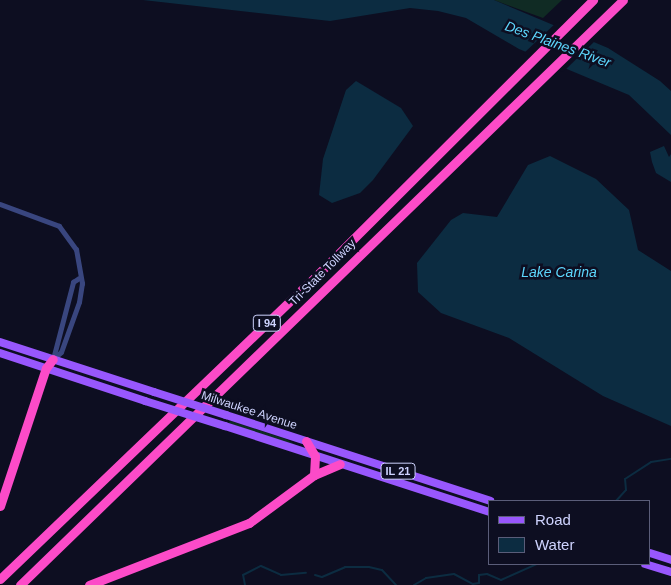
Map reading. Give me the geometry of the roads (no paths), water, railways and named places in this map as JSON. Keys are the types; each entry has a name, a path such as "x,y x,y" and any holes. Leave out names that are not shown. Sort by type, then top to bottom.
{"highway":[{"name":"Tri-State Tollway","path":"0,579 306,285 593,0"},
{"name":"Tri-State Tollway","path":"20,585 623,0"},
{"path":"0,506 46,368 53,359"},
{"path":"306,442 315,456 314,475"},
{"path":"89,585 249,522 314,475 340,464"}],"main road":[{"name":"Milwaukee Avenue","path":"0,342 488,500"},
{"name":"Milwaukee Avenue","path":"0,353 488,511"},
{"path":"651,553 671,560"},
{"path":"648,565 671,572"}],"street":[{"path":"0,204 64,230 76,249 79,278 82,283 78,306 61,352 53,359"},
{"path":"53,359 73,282 79,278"}],"water":[{"name":"Des Plaines River","path":"143,0 494,0 608,48 660,81 671,91 671,135 629,95 519,49 466,18 438,11 410,8 330,21"},
{"path":"356,81 401,108 413,126 373,180 360,193 332,203 319,195 323,159 346,90"},
{"path":"664,146 669,157 671,154 671,182 656,173 650,152"},
{"name":"Lake Carina","path":"550,156 596,179 629,210 638,250 671,271 671,426 603,396 509,338 441,313 418,292 417,263 451,220 463,213 497,217 528,165"}],"waterway":[{"path":"617,500 626,490 625,479 651,462 671,459"},
{"path":"414,585 426,578 454,574 473,584 479,583 479,575 487,574 501,580 535,565"},
{"path":"245,585 243,575 261,566 281,575 306,573"},
{"path":"315,575 322,577 345,567 369,567 382,570 396,585"}]}
